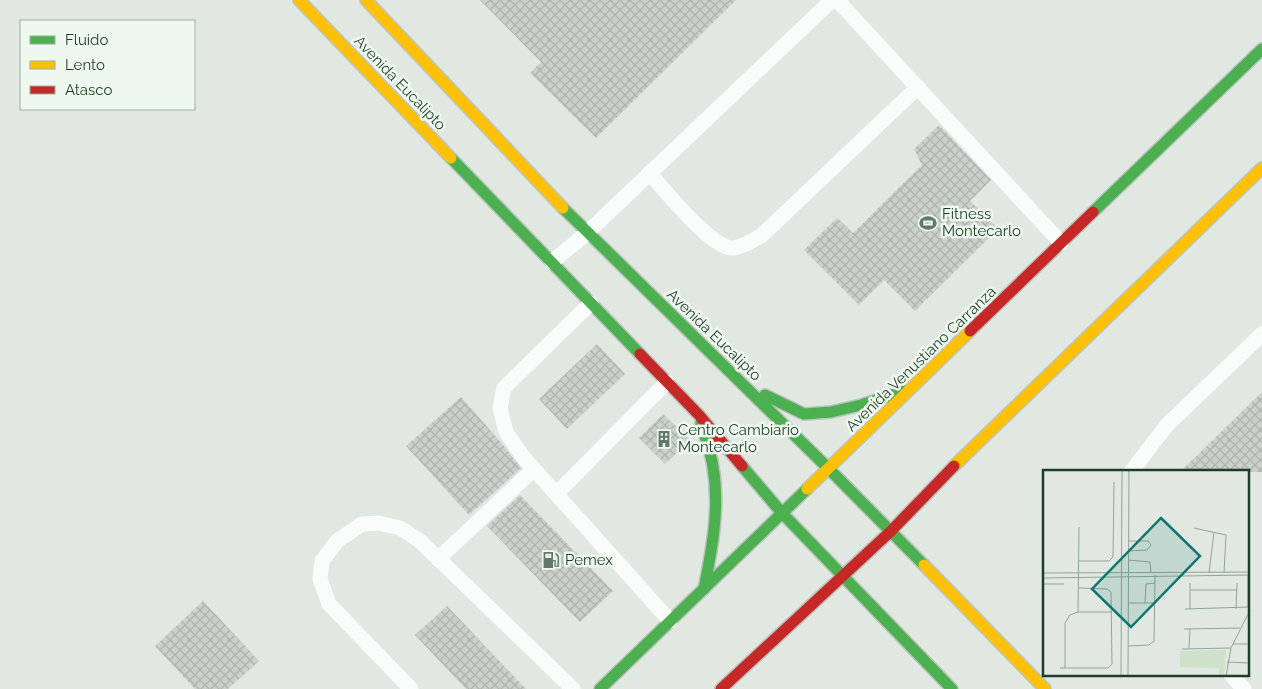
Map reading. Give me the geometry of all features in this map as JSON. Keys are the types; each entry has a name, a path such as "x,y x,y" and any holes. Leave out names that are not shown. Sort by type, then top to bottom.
{"main road":[{"name":"Avenida Eucalipto","path":"299,0 699,415 782,513 952,689"},
{"name":"Avenida Eucalipto","path":"366,0 587,233 830,469 1045,689"},
{"name":"Avenida Venustiano Carranza","path":"600,689 912,390 1262,49"},
{"path":"721,689 891,531 975,444 1262,168"},
{"path":"745,386 804,414 831,412 912,390"},
{"path":"699,415 713,466 716,503 714,537 704,589"}],"lane":[{"path":"552,262 587,233 832,0"},
{"path":"837,0 1061,243"},
{"path":"650,173 705,233 718,243 732,248 744,245 761,236 918,88"},
{"path":"591,303 504,388 500,408 506,432 534,469 670,621"},
{"path":"1132,470 1167,425 1262,334"},
{"path":"556,494 667,382"},
{"path":"438,559 534,469"},
{"path":"412,689 329,604 320,579 322,561 337,541 362,524 380,522 400,528 420,541 572,689"},
{"path":"1232,676 1244,689"}],"building":[{"path":"480,0 736,0 596,138 530,73 541,62"},
{"name":"Fitness Montecarlo","path":"939,125 991,180 970,201 998,229 915,311 884,280 859,305 804,250 837,218 853,233 922,165 914,149"},
{"path":"597,344 625,374 567,429 539,399"},
{"path":"1262,392 1262,472 1250,472 1250,470 1182,470"},
{"path":"461,397 521,468 469,515 406,446"},
{"name":"Centro Cambiario Montecarlo","path":"663,414 690,440 665,464 639,438"},
{"name":"Pemex","path":"520,495 613,591 580,622 487,526"},
{"path":"203,601 259,661 228,689 195,689 155,646"},
{"path":"447,606 526,689 466,689 415,635"}],"traffic: fast":[{"path":"1093,212 1262,49"},
{"path":"451,158 640,354"},
{"path":"563,208 924,565"},
{"path":"765,395 804,414 831,412 905,391"},
{"path":"701,423 712,461 716,498 712,544 704,589"},
{"path":"742,466 782,513 952,689"},
{"path":"600,689 807,489"}],"traffic: slow":[{"path":"299,0 451,158"},
{"path":"366,0 563,208"},
{"path":"954,466 1262,168"},
{"path":"807,489 970,331"},
{"path":"924,565 1045,689"}],"traffic: jam":[{"path":"970,331 1093,212"},
{"path":"640,354 699,415 742,466"},
{"path":"721,689 891,531 954,466"}],"place":[{"name":"Fitness Montecarlo","path":"928,223"},
{"name":"Centro Cambiario Montecarlo","path":"664,439"},
{"name":"Pemex","path":"551,560"}]}
